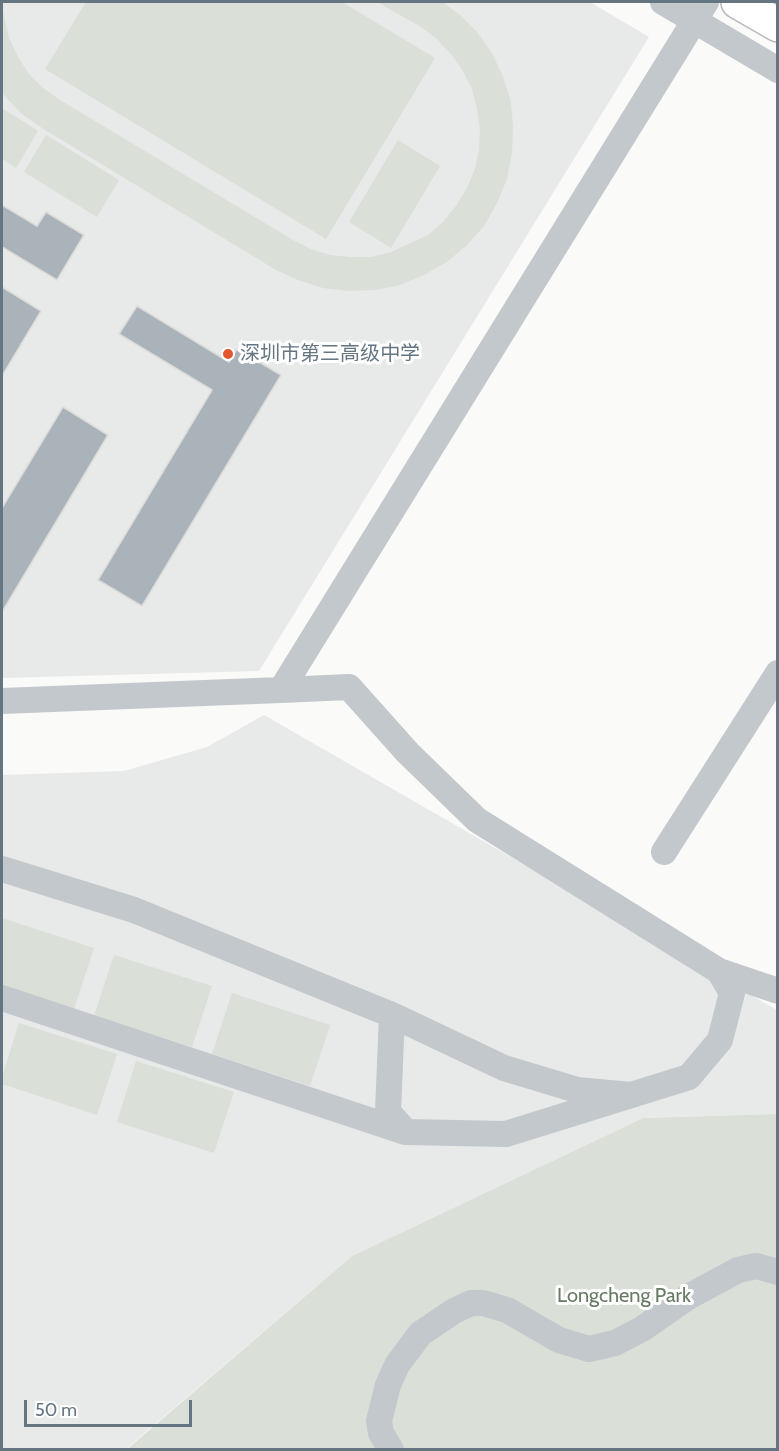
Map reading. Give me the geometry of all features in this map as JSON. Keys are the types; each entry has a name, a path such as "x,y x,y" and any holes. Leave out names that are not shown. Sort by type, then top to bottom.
{"main road":[{"path":"738,2 777,26"}],"street":[{"path":"663,2 701,11 777,70"},
{"path":"281,690 701,11"},
{"path":"664,852 777,673"},
{"path":"2,701 349,687 408,753 477,820 718,971 777,991"},
{"path":"2,869 134,910 393,1015 504,1068 577,1090 631,1095"},
{"path":"2,998 406,1132 506,1134 689,1077 720,1040 732,993 718,971"},
{"path":"393,1015 388,1112 406,1132"},
{"path":"391,1449 381,1433 380,1421 388,1385 397,1365 420,1334 454,1311 471,1303 483,1303 507,1310 559,1340 589,1349 615,1343 642,1329 688,1297 738,1270 756,1266 777,1272"}],"shaded area":[{"name":"深圳市第三高级中学","path":"2,2 590,2 649,37 259,671 2,678"},
{"path":"264,715 777,1010 777,1114 643,1118 352,1256 126,1449 2,1449 2,775 124,771 207,747"}],"green space":[{"path":"86,2 342,2 435,58 326,239 45,69"},
{"path":"377,2 442,2 459,14 477,32 492,53 511,102 512,153 507,179 484,226 447,262 400,285 375,290 349,291 323,288 276,270 42,128 22,114 2,93 2,7 9,38 18,57 29,74 60,100 293,240 330,255 371,257 391,252 428,235 443,222 467,188 475,169 480,129 472,89 451,54 421,27"},
{"path":"2,108 38,131 16,168 2,159"},
{"path":"46,135 119,180 97,217 24,172"},
{"path":"398,140 440,166 391,248 349,222"},
{"path":"2,918 94,948 74,1009 2,986"},
{"path":"114,955 212,986 192,1047 94,1016"},
{"path":"232,993 330,1025 310,1086 212,1054"},
{"path":"19,1023 117,1054 97,1115 2,1084 2,1077"},
{"path":"136,1061 234,1092 214,1153 117,1122"},
{"name":"Longcheng Park","path":"777,1114 777,1449 126,1450 352,1256 643,1118"}],"building":[{"path":"2,205 37,226 46,212 84,235 57,280 2,247"},
{"path":"2,287 41,311 2,376"},
{"path":"137,306 229,362 237,349 281,375 142,606 98,580 212,390 119,334"},
{"path":"63,407 108,435 2,612 2,508"}],"place":[{"name":"深圳市第三高级中学","path":"228,354"}]}
